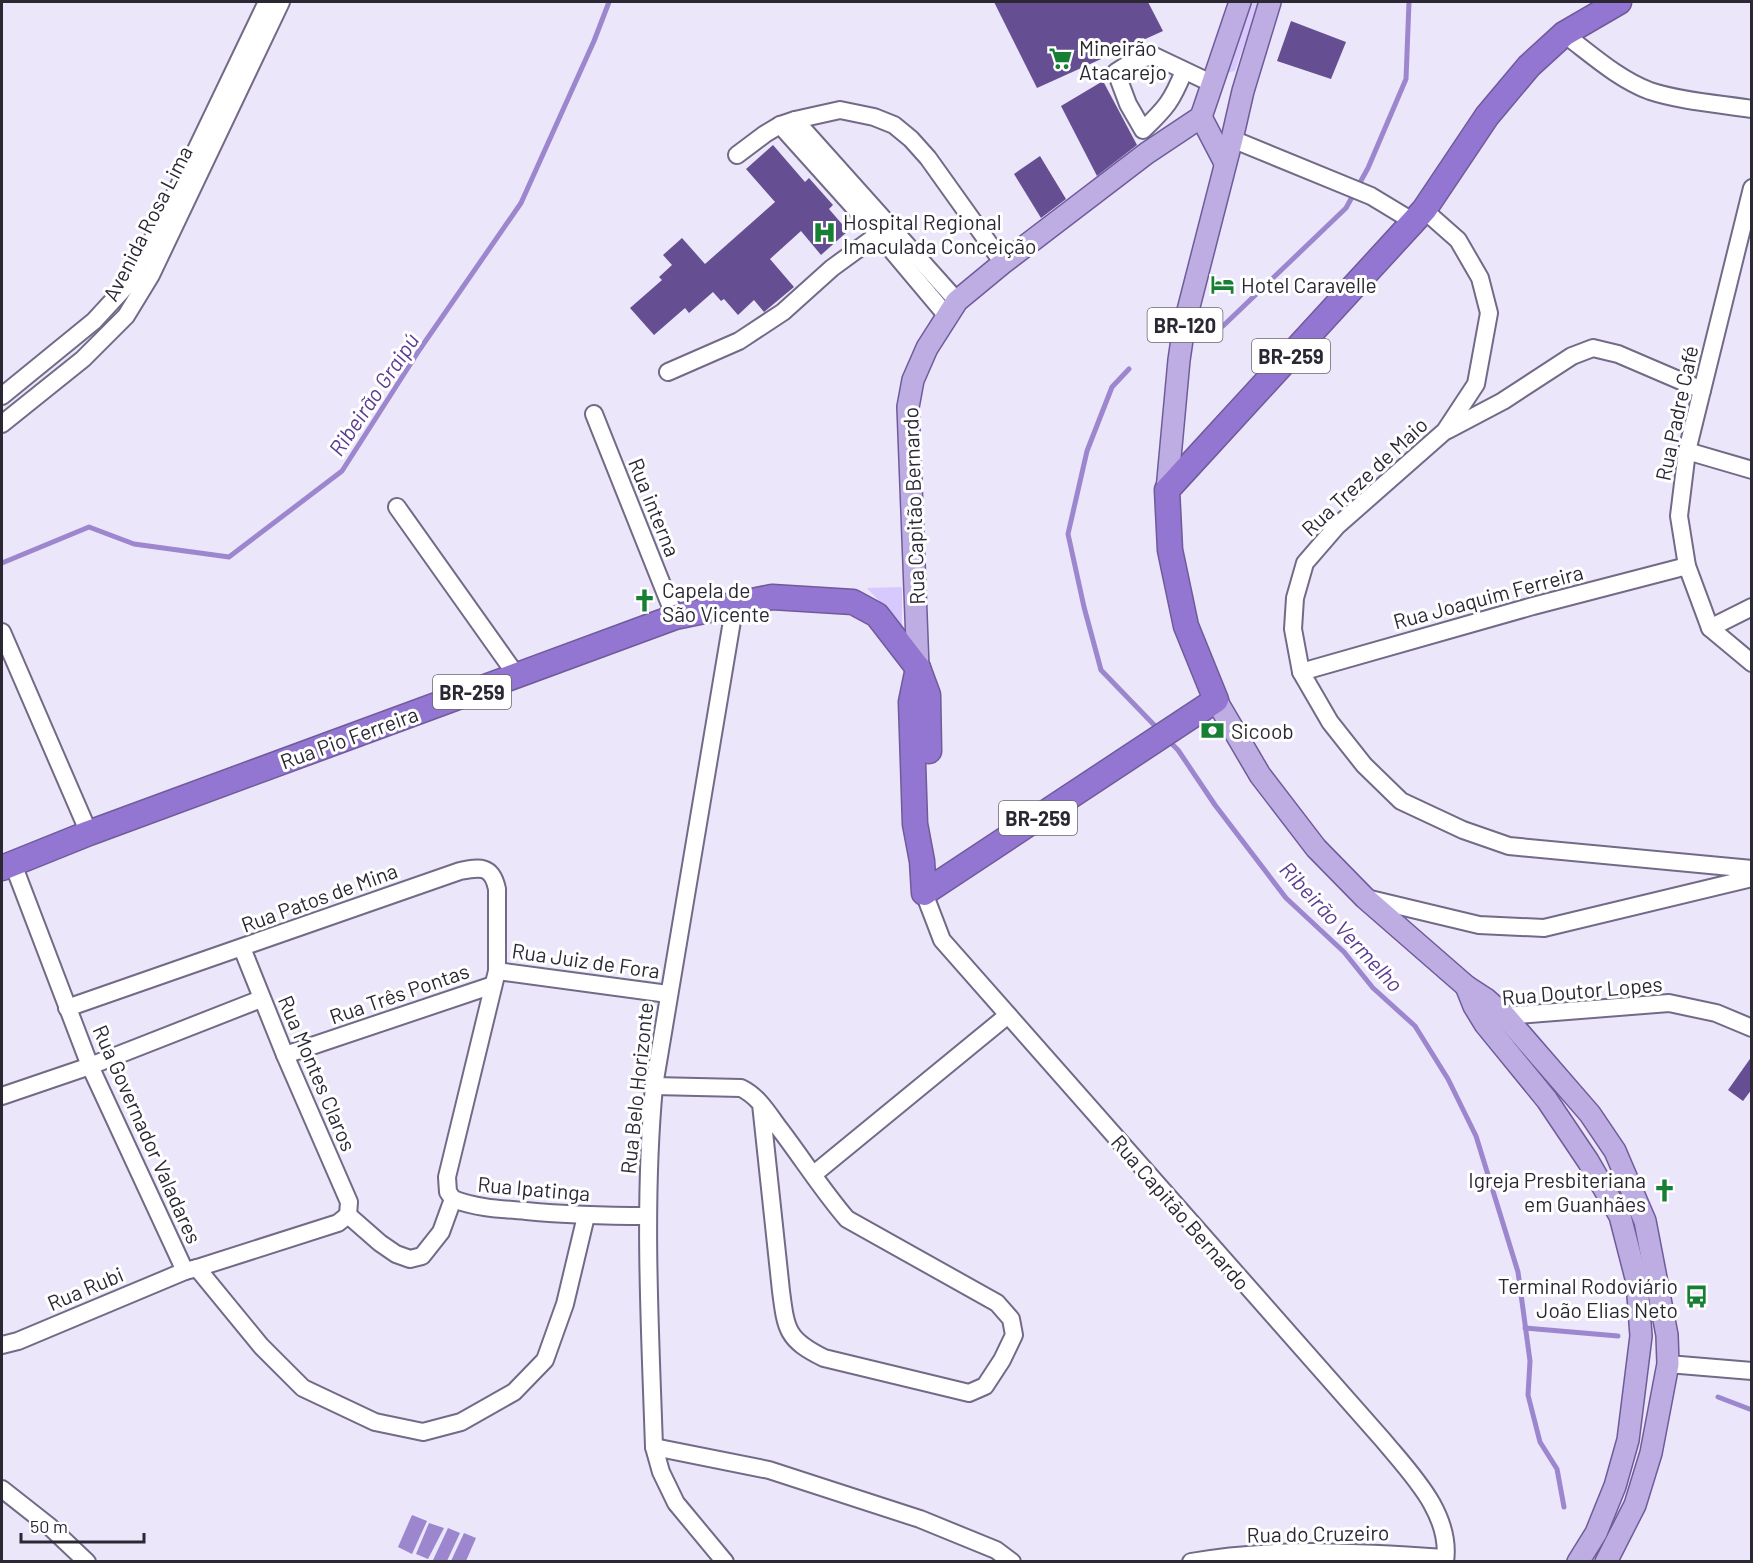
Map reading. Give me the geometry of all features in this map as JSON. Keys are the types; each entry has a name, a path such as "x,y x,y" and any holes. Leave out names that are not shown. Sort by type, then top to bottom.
{"highway":[{"name":"BR-259","path":"1167,490 1419,216 1487,116 1529,66 1564,34 1619,2"},
{"name":"BR-120","path":"1167,490 1170,550 1186,626 1216,700"},
{"name":"Rua Pio Ferreira","path":"5,866 675,617 735,603 772,597 853,602 877,615 918,669"},
{"name":"Rua Capitão Bernardo","path":"918,669 911,702 915,824 922,861 924,893"},
{"name":"BR-259","path":"924,893 1216,700"}],"main road":[{"path":"1225,163 1201,117 1240,2"},
{"name":"BR-120","path":"1167,490 1179,360 1185,326 1243,90 1270,2"},
{"path":"1211,83 1227,80 1243,90"},
{"name":"Rua Capitão Bernardo","path":"918,669 908,407 913,380 927,348 952,308 1004,263 1147,153 1201,117"},
{"name":"BR-120","path":"1216,700 1260,775 1316,848 1365,898 1466,986 1474,1006 1495,1020 1588,1161 1620,1216 1637,1282 1641,1336 1636,1384 1628,1440 1615,1486 1596,1533 1578,1562"},
{"path":"1495,1020 1583,1105 1615,1151 1645,1221 1667,1335 1668,1364 1651,1453 1635,1505 1606,1562"},
{"path":"1641,1336 1667,1335"},
{"path":"1636,1384 1664,1389"}],"street":[{"name":"Avenida Rosa Lima","path":"2,396 94,321 129,283 267,2"},
{"name":"Avenida Rosa Lima","path":"2,424 82,359 126,316 151,275 281,2"},
{"path":"1564,34 1615,72 1650,91 1699,102 1752,109"},
{"path":"1184,71 1174,96 1163,111 1143,130 1125,96 1116,72 1152,55 1211,83"},
{"path":"738,155 787,122 840,111 874,117 894,125 928,158 1004,263"},
{"path":"1163,111 1171,116 1182,130"},
{"path":"787,122 952,308"},
{"name":"Rua Treze de Maio","path":"1232,139 1419,216 1458,240 1480,278 1489,313 1476,384 1445,431 1337,526 1305,563 1295,598 1293,629 1301,672 1330,722 1364,765 1401,801 1463,830 1509,846 1752,869"},
{"name":"Rua Padre Café","path":"1752,189 1746,237 1701,390 1687,451 1679,516 1687,566 1710,628 1752,663"},
{"path":"668,372 739,341 783,312 832,268 884,229"},
{"path":"1445,431 1503,402 1572,356 1593,348 1618,354 1701,390"},
{"name":"Rua interna","path":"594,414 675,617"},
{"path":"1687,451 1752,470"},
{"path":"397,507 517,676"},
{"name":"Rua Joaquim Ferreira","path":"1301,672 1533,606 1687,566"},
{"name":"Rua Belo Horizonte","path":"725,1562 676,1503 661,1472 654,1447 648,1216 649,1146 654,1086 735,603"},
{"path":"1710,628 1752,607"},
{"path":"2,632 89,833"},
{"name":"Rua Governador Valadares","path":"5,866 68,1008 90,1066 191,1269 303,1388 375,1422 423,1432 461,1422 514,1392 545,1360 564,1304 586,1216"},
{"name":"Rua Patos de Mina","path":"68,1008 460,871 478,867 490,871 497,889 495,978"},
{"path":"1365,898 1479,925 1544,928 1752,878"},
{"name":"Rua Capitão Bernardo","path":"924,893 942,940 1383,1440 1418,1484 1438,1515 1446,1536 1445,1560"},
{"name":"Rua Montes Claros","path":"242,948 261,999 349,1202 348,1215"},
{"path":"348,1215 380,1243 396,1254 410,1259 422,1256 441,1232 453,1199 448,1192 447,1177 495,978"},
{"name":"Rua Juiz de Fora","path":"495,978 668,994"},
{"name":"Rua Três Pontas","path":"285,1055 495,978"},
{"path":"2,1096 90,1066 261,999"},
{"name":"Rua Doutor Lopes","path":"1495,1020 1669,1003 1716,1013 1752,1028"},
{"path":"814,1174 1008,1015"},
{"path":"654,1086 741,1088 751,1093 761,1104 814,1174 832,1202 847,1219 997,1303 1011,1319 1014,1335 1002,1360 985,1386 969,1393 824,1358 805,1349 791,1336 785,1320 761,1104"},
{"name":"Rua Ipatinga","path":"453,1199 468,1205 586,1216 648,1216"},
{"name":"Rua Rubi","path":"2,1345 18,1341 191,1269 338,1223 348,1215"},
{"path":"1668,1364 1751,1372"},
{"path":"654,1447 769,1470 920,1519 996,1550 1012,1562"},
{"path":"2,1489 49,1526 87,1562"},
{"name":"Rua do Cruzeiro","path":"1191,1562 1283,1552 1363,1553 1445,1560"}],"shaded area":[{"path":"1247,2 1259,2 1235,71 1227,73 1223,66"},
{"path":"902,587 902,633 881,603 867,588"},
{"path":"412,1515 427,1521 412,1554 398,1547"},
{"path":"429,1523 444,1528 428,1559 416,1554"},
{"path":"448,1528 460,1533 447,1561 433,1560"},
{"path":"464,1533 476,1538 466,1561 451,1561"}],"building":[{"name":"Mineirão Atacarejo","path":"994,2 1148,2 1163,31 1037,88"},
{"path":"1291,21 1346,42 1331,79 1277,61"},
{"path":"1103,81 1137,145 1097,176 1061,106"},
{"path":"773,145 805,182 809,178 833,205 829,209 848,231 821,255 801,231 770,259 794,287 764,312 754,300 738,315 724,299 721,301 713,292 689,313 685,308 654,335 630,308 662,280 659,277 672,265 663,255 682,238 705,264 775,202 746,169"},
{"path":"1040,156 1066,199 1041,218 1014,174"},
{"path":"1752,1056 1752,1089 1743,1101 1728,1090"}],"waterway":[{"name":"Ribeirão Graipú","path":"2,563 89,527 134,544 229,557 342,471 420,349 521,203 594,41 609,2"},
{"name":"Ribeirão Vermelho","path":"1223,326 1346,208 1368,168 1406,79 1409,2"},
{"name":"Ribeirão Vermelho","path":"1129,369 1112,387 1087,451 1068,534 1101,670 1159,730"},
{"name":"Ribeirão Vermelho","path":"1167,739 1178,750 1215,805 1286,898 1344,952 1373,988 1415,1026 1448,1079 1476,1136 1518,1272 1530,1361 1528,1395 1540,1442 1557,1469 1564,1507"},
{"path":"1525,1328 1618,1336"},
{"path":"1718,1397 1752,1410"}],"place":[{"name":"Mineirão Atacarejo","path":"1061,59"},
{"name":"Hospital Regional Imaculada Conceição","path":"825,233"},
{"name":"Hotel Caravelle","path":"1223,284"},
{"name":"Capela de São Vicente","path":"644,601"},
{"name":"Sicoob","path":"1213,730"},
{"name":"Igreja Presbiteriana em Guanhães","path":"1664,1191"},
{"name":"Terminal Rodoviário João Elias Neto","path":"1696,1297"}]}
